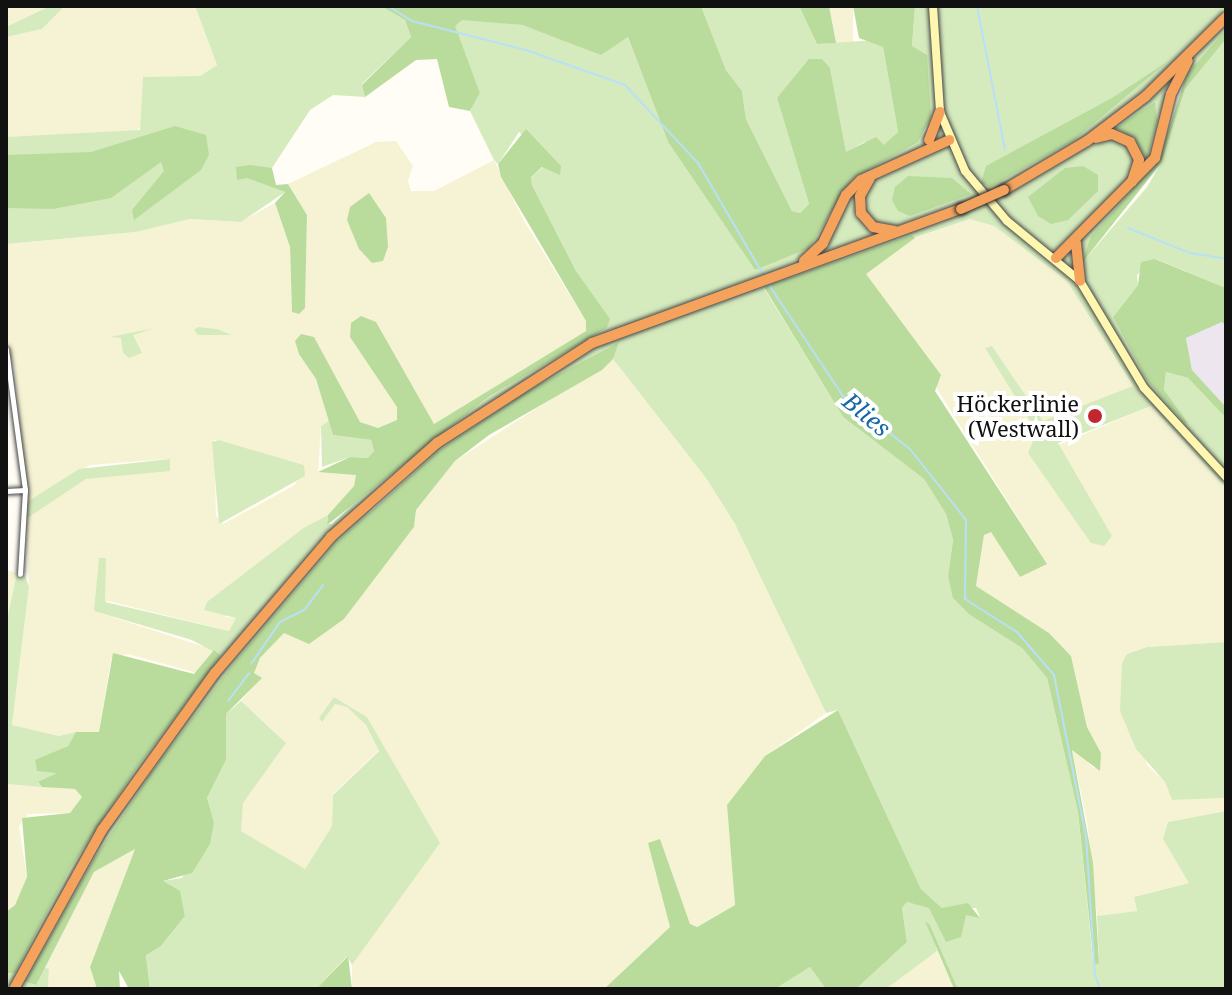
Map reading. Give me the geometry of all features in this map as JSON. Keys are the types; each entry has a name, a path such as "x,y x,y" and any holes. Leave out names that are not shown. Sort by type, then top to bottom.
{"highway":[{"path":"14,989 102,830 215,673 313,556 391,481 490,406 592,343 961,209 1004,190 1087,141 1196,49 1226,17"},
{"path":"1058,261 1155,158 1171,94 1196,49"},
{"path":"926,144 940,112"},
{"path":"1087,141 1112,134 1130,142 1139,160 1132,183"},
{"path":"798,266 823,243 846,195 871,176 926,144 948,136"},
{"path":"871,176 858,204 865,222 901,231"},
{"path":"1078,240 1080,281"}],"main road":[{"path":"933,6 940,112 948,136 983,198 1080,281 1144,388 1226,477"}],"street":[{"path":"6,349 25,490 20,574"},
{"path":"6,491 25,490"}],"shaded area":[{"path":"6,6 50,6 6,27"},
{"path":"65,6 195,6 217,65 200,76 144,78 144,124 134,133 6,137 6,37 42,29"},
{"path":"829,6 853,6 853,44 829,44"},
{"path":"396,141 413,166 408,181 411,191 434,191 494,160 524,221 586,321 586,331 434,424 350,337 397,406 397,420 378,428 360,422 295,341 316,379 329,421 321,426 318,472 347,471 356,475 354,486 328,515 305,527 225,617 237,618 229,631 108,601 94,611 214,650 197,673 128,654 111,659 99,732 59,736 12,725 29,587 26,519 86,479 169,459 90,465 27,502 15,369 6,343 6,244 136,232 190,219 240,222 275,203 290,247 292,312 299,314 305,307 307,215 288,184 376,142","holes":["214,440 304,465 295,485 223,524 216,516"]},
{"path":"970,219 994,226 1067,281 1133,387 1043,421 992,346 986,349 1037,432 1056,446 1151,406 1226,488 1226,642 1147,647 1127,654 1147,765 1165,782 1172,800 1226,798 1226,811 1168,822 1189,883 1134,897 1137,911 1097,916 1087,822 1072,749 1078,749 1094,769 1101,753 1087,727 1071,656 1049,633 976,587 984,535 992,531 1047,564 865,274 915,238"},
{"path":"1222,322 1226,326 1226,407 1192,370 1186,338"},
{"path":"613,359 706,478 735,524 826,713 765,756 727,805 735,905 696,927 690,924 660,840 649,843 670,927 604,989 352,989 352,965 439,842 367,717 334,697 322,721 335,704 347,707 366,725 379,750 333,794 332,826 305,869 253,843 241,831 242,803 286,743 241,701 261,678 254,673 260,658 284,633 344,619 414,527 416,510 455,461"},
{"path":"6,570 17,573 6,624"},
{"path":"6,784 75,789 82,797 70,813 28,814 19,826 27,878 15,905 6,912"},
{"path":"135,849 90,967 97,989 48,989 49,969 43,967 94,872"},
{"path":"937,951 954,989 886,989"}],"green space":[{"path":"50,6 65,6 42,29 6,37 6,27"},
{"path":"195,6 381,6 405,20 411,37 362,84 365,97 333,95 310,110 272,168 242,167 247,177 285,192 241,222 190,219 136,232 6,244 6,137 140,130 143,77 200,76 217,65"},
{"path":"381,6 701,6 726,70 742,91 746,119 792,211 800,213 809,204 777,98 809,59 822,59 830,68 846,152 876,137 884,145 898,132 883,47 859,38 853,6 915,6 912,46 927,55 931,117 918,142 852,179 809,248 755,270 668,142 628,37 601,55 522,25 462,20 455,26 480,93 470,111 449,107 437,59 416,60 365,97 362,85 411,37 405,20"},
{"path":"701,6 799,6 817,44 876,40 883,47 898,132 884,146 864,142 846,153 830,68 777,98 809,204 800,213 792,211 746,119 742,91 726,70"},
{"path":"799,6 829,6 836,43 817,44"},
{"path":"915,6 1226,6 1226,29 1187,74 1174,100 1158,161 1091,236 1087,257 1147,187 1162,162 1185,89 1226,39 1226,288 1156,259 1137,275 1138,285 1113,317 1146,379 1184,423 1164,390 1166,372 1188,378 1226,418 1226,488 1151,406 1058,443 1112,536 1104,546 1091,543 1028,453 1037,432 985,348 992,346 1043,421 1133,386 1067,281 994,226 970,219 764,288 843,417 924,479 946,514 953,540 948,576 970,615 1022,648 1047,678 1078,812 1093,960 1099,962 1097,916 1137,911 1134,897 1189,883 1163,839 1168,822 1226,811 1226,989 958,989 930,925 937,951 886,989 856,989 907,942 902,908 907,902 980,917 976,908 942,908 921,889 838,710 826,713 735,524 706,478 613,359 617,343 529,390 437,452 378,502 233,664 151,773 95,856 25,982 36,985 43,967 49,969 48,989 6,989 6,973 15,973 70,869 136,769 221,656 192,640 94,611 99,558 106,558 105,602 229,631 236,618 204,610 207,602 305,527 328,515 327,524 332,524 375,483 488,397 607,328 609,319 576,271 532,185 531,177 543,167 555,171 519,132 498,164 494,160 470,111 480,93 454,26 462,19 522,25 601,54 628,37 668,142 755,270 830,218 841,191 852,179 917,142 927,129 930,102 912,46"},
{"path":"1226,29 1226,39 1185,89 1162,162 1082,263 1091,236 1158,161 1187,74"},
{"path":"1167,62 1074,140 990,187 981,183 986,166 1112,98"},
{"path":"1155,102 1157,121 1147,159 1134,138 1116,128"},
{"path":"175,126 206,135 209,155 201,170 134,220 132,210 164,171 161,162 111,198 53,209 6,208 6,155 91,152"},
{"path":"526,129 561,166 560,175 542,167 531,177 532,185 576,271 610,319 607,328 488,397 327,525 328,515 354,486 356,475 318,472 350,457 368,458 374,451 371,440 333,435 316,379 299,354 295,341 301,334 314,337 360,422 378,428 397,420 397,407 350,337 351,323 361,316 376,322 434,424 586,331 586,321 501,177 498,164"},
{"path":"1083,166 1098,175 1098,191 1068,220 1051,224 1038,216 1028,197 1065,168"},
{"path":"236,167 272,168 276,185 288,184 307,215 305,308 299,314 292,312 290,247 275,203 285,192 247,178 237,180"},
{"path":"908,176 952,178 971,194 910,216 898,211 892,200 895,187"},
{"path":"369,193 386,218 388,247 383,261 372,263 359,249 347,220 350,207"},
{"path":"912,235 915,238 866,274 941,375 935,391 1047,564 1020,577 991,532 984,535 976,586 1049,633 1071,656 1087,727 1101,753 1100,771 1072,750 1093,863 1099,963 1094,965 1078,812 1047,678 1022,648 970,615 953,598 948,576 953,540 946,514 924,479 843,417 764,287"},
{"path":"1155,259 1226,288 1226,326 1222,322 1186,338 1192,370 1226,407 1226,418 1188,378 1166,372 1164,390 1188,423 1184,423 1146,379 1113,317 1138,285 1141,262"},
{"path":"198,327 217,329 232,335 198,335 194,330"},
{"path":"155,328 133,335 142,353 129,358 123,353 121,338 110,337"},
{"path":"619,342 613,359 602,370 489,435 455,461 416,510 414,527 344,619 309,644 284,633 260,658 254,673 262,678 226,714 226,760 207,798 214,822 210,844 192,873 163,881 180,891 185,916 161,946 146,955 150,989 129,989 119,971 120,989 97,989 90,967 135,849 94,872 36,985 25,982 95,857 151,773 233,664 336,543 437,452 529,390"},
{"path":"329,421 333,435 371,440 374,451 369,458 350,457 322,467 321,426"},
{"path":"219,440 304,465 305,476 219,524 212,442"},
{"path":"170,459 170,471 86,479 26,519 27,502 79,469"},
{"path":"17,573 25,575 29,587 12,725 59,736 76,732 68,746 35,761 58,773 38,783 42,787 6,784 6,624"},
{"path":"1226,642 1226,798 1172,800 1165,782 1136,749 1120,711 1122,663 1127,654 1147,647"},
{"path":"214,650 221,656 136,769 70,869 15,973 6,973 6,912 15,905 27,877 22,818 70,813 82,797 75,789 42,787 38,782 57,773 37,771 35,760 68,746 76,732 99,732 113,653 194,674"},
{"path":"334,697 367,717 440,843 352,965 347,956 316,989 150,989 146,954 161,946 185,916 181,898 162,881 182,878 214,822 207,798 226,760 226,714 241,701 286,743 243,803 241,831 305,869 332,826 333,795 379,751 366,725 347,707 335,704 322,722 319,718"},
{"path":"838,710 921,889 942,908 968,903 980,918 966,915 961,937 946,942 929,908 907,902 902,908 907,942 856,989 826,989 810,967 775,989 604,989 670,927 648,843 660,839 690,924 697,927 735,905 727,805 765,756"},
{"path":"925,921 930,925 958,989 954,989"},
{"path":"348,956 352,989 316,989"},
{"path":"810,967 826,989 775,989"}],"waterway":[{"name":"Blies","path":"388,6 412,21 526,50 625,85 698,163 764,276"},
{"path":"977,6 1005,150"},
{"path":"1128,228 1190,253 1226,259"},
{"name":"Blies","path":"767,282 843,396 910,449 966,520 965,599 1017,632 1054,675 1086,836 1095,975 1100,989"},
{"path":"251,664 280,622 305,609 323,585"},
{"path":"228,701 249,673"}],"place":[{"name":"Höckerlinie (Westwall)","path":"1095,416"}]}
